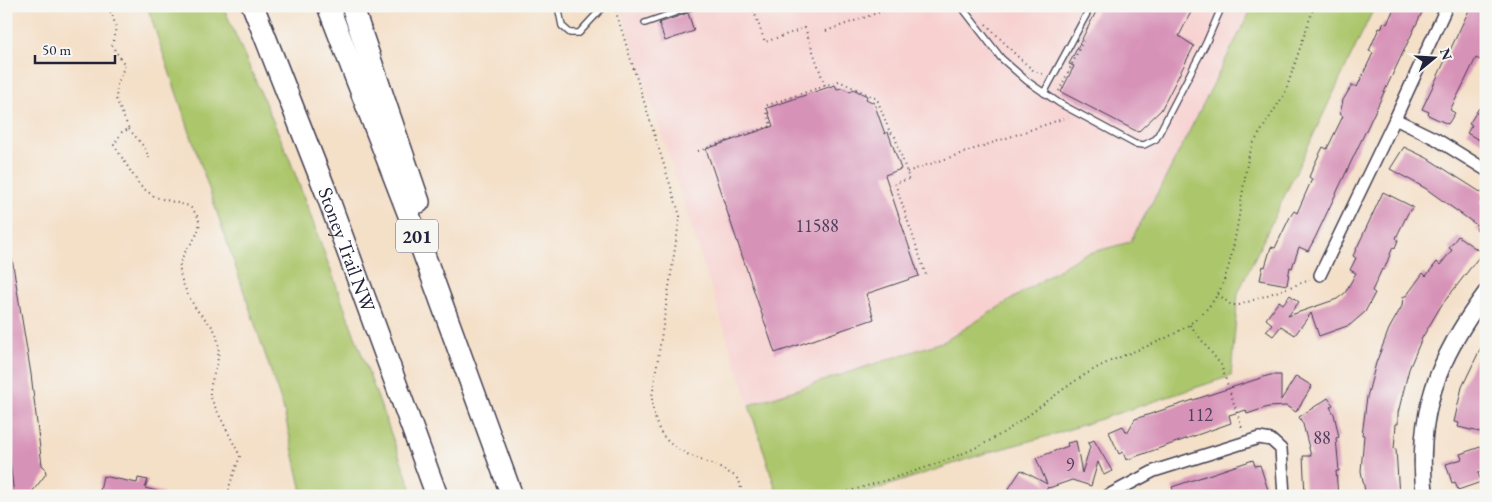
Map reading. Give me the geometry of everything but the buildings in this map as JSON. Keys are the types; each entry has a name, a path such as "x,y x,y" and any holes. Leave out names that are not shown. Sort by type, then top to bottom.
{"highway":[{"path":"242,6 320,203 337,222"},
{"name":"Stoney Trail NW","path":"253,6 337,222 437,496"},
{"name":"201","path":"328,6 419,242 512,496"},
{"path":"352,6 419,205 470,341 502,467"}],"street":[{"path":"1320,275 1447,6"},
{"path":"1395,119 1436,139 1486,170"},
{"path":"1425,496 1423,445 1430,399 1450,345 1484,299"},
{"path":"1107,496 1154,471 1259,438 1271,440 1281,449 1284,496"}],"lane":[{"path":"558,6 562,26 570,34 579,33 604,6"},
{"path":"645,23 694,6"},
{"path":"961,6 1001,58 1026,82 1105,129 1135,144 1144,145 1156,139 1206,43 1222,6"},
{"path":"1044,93 1091,6"}],"path":[{"path":"102,6 112,13 116,25 112,46 125,65 117,85 116,99 129,129 145,148 149,158"},
{"path":"614,6 680,216 652,397 652,415 658,431 670,445 736,477 741,485 740,496"},
{"path":"752,6 765,42 805,28 824,86"},
{"path":"826,31 897,6"},
{"path":"834,496 895,477 986,442 1025,419 1093,370 1190,325 1218,294 1226,274 1248,159 1253,144 1285,92 1314,6"},
{"path":"983,21 1017,56 1034,71 1043,74"},
{"path":"1059,91 1084,37"},
{"path":"698,151 771,126 765,106 839,81 877,99 889,130 895,137 910,179 896,183 927,278"},
{"path":"907,172 1070,116"},
{"path":"129,129 122,132 114,145 140,186 155,197 189,206 198,221 197,237 183,257 180,272 196,308 212,325 217,338 219,358 210,397 240,456 229,487 229,496"},
{"path":"1218,294 1231,305 1239,305 1302,285 1320,275"},
{"path":"1190,325 1221,365 1247,441"}],"shaded area":[{"path":"620,6 1253,6 1164,181 1130,242 1082,255 945,341 749,405"}],"green space":[{"path":"147,6 223,6 290,160 414,496 303,496 283,407"},
{"path":"1253,6 1375,6 1238,293 1231,376 1052,435 986,453 856,496 778,496 749,405 945,341 1082,255 1130,242 1164,181"}]}
